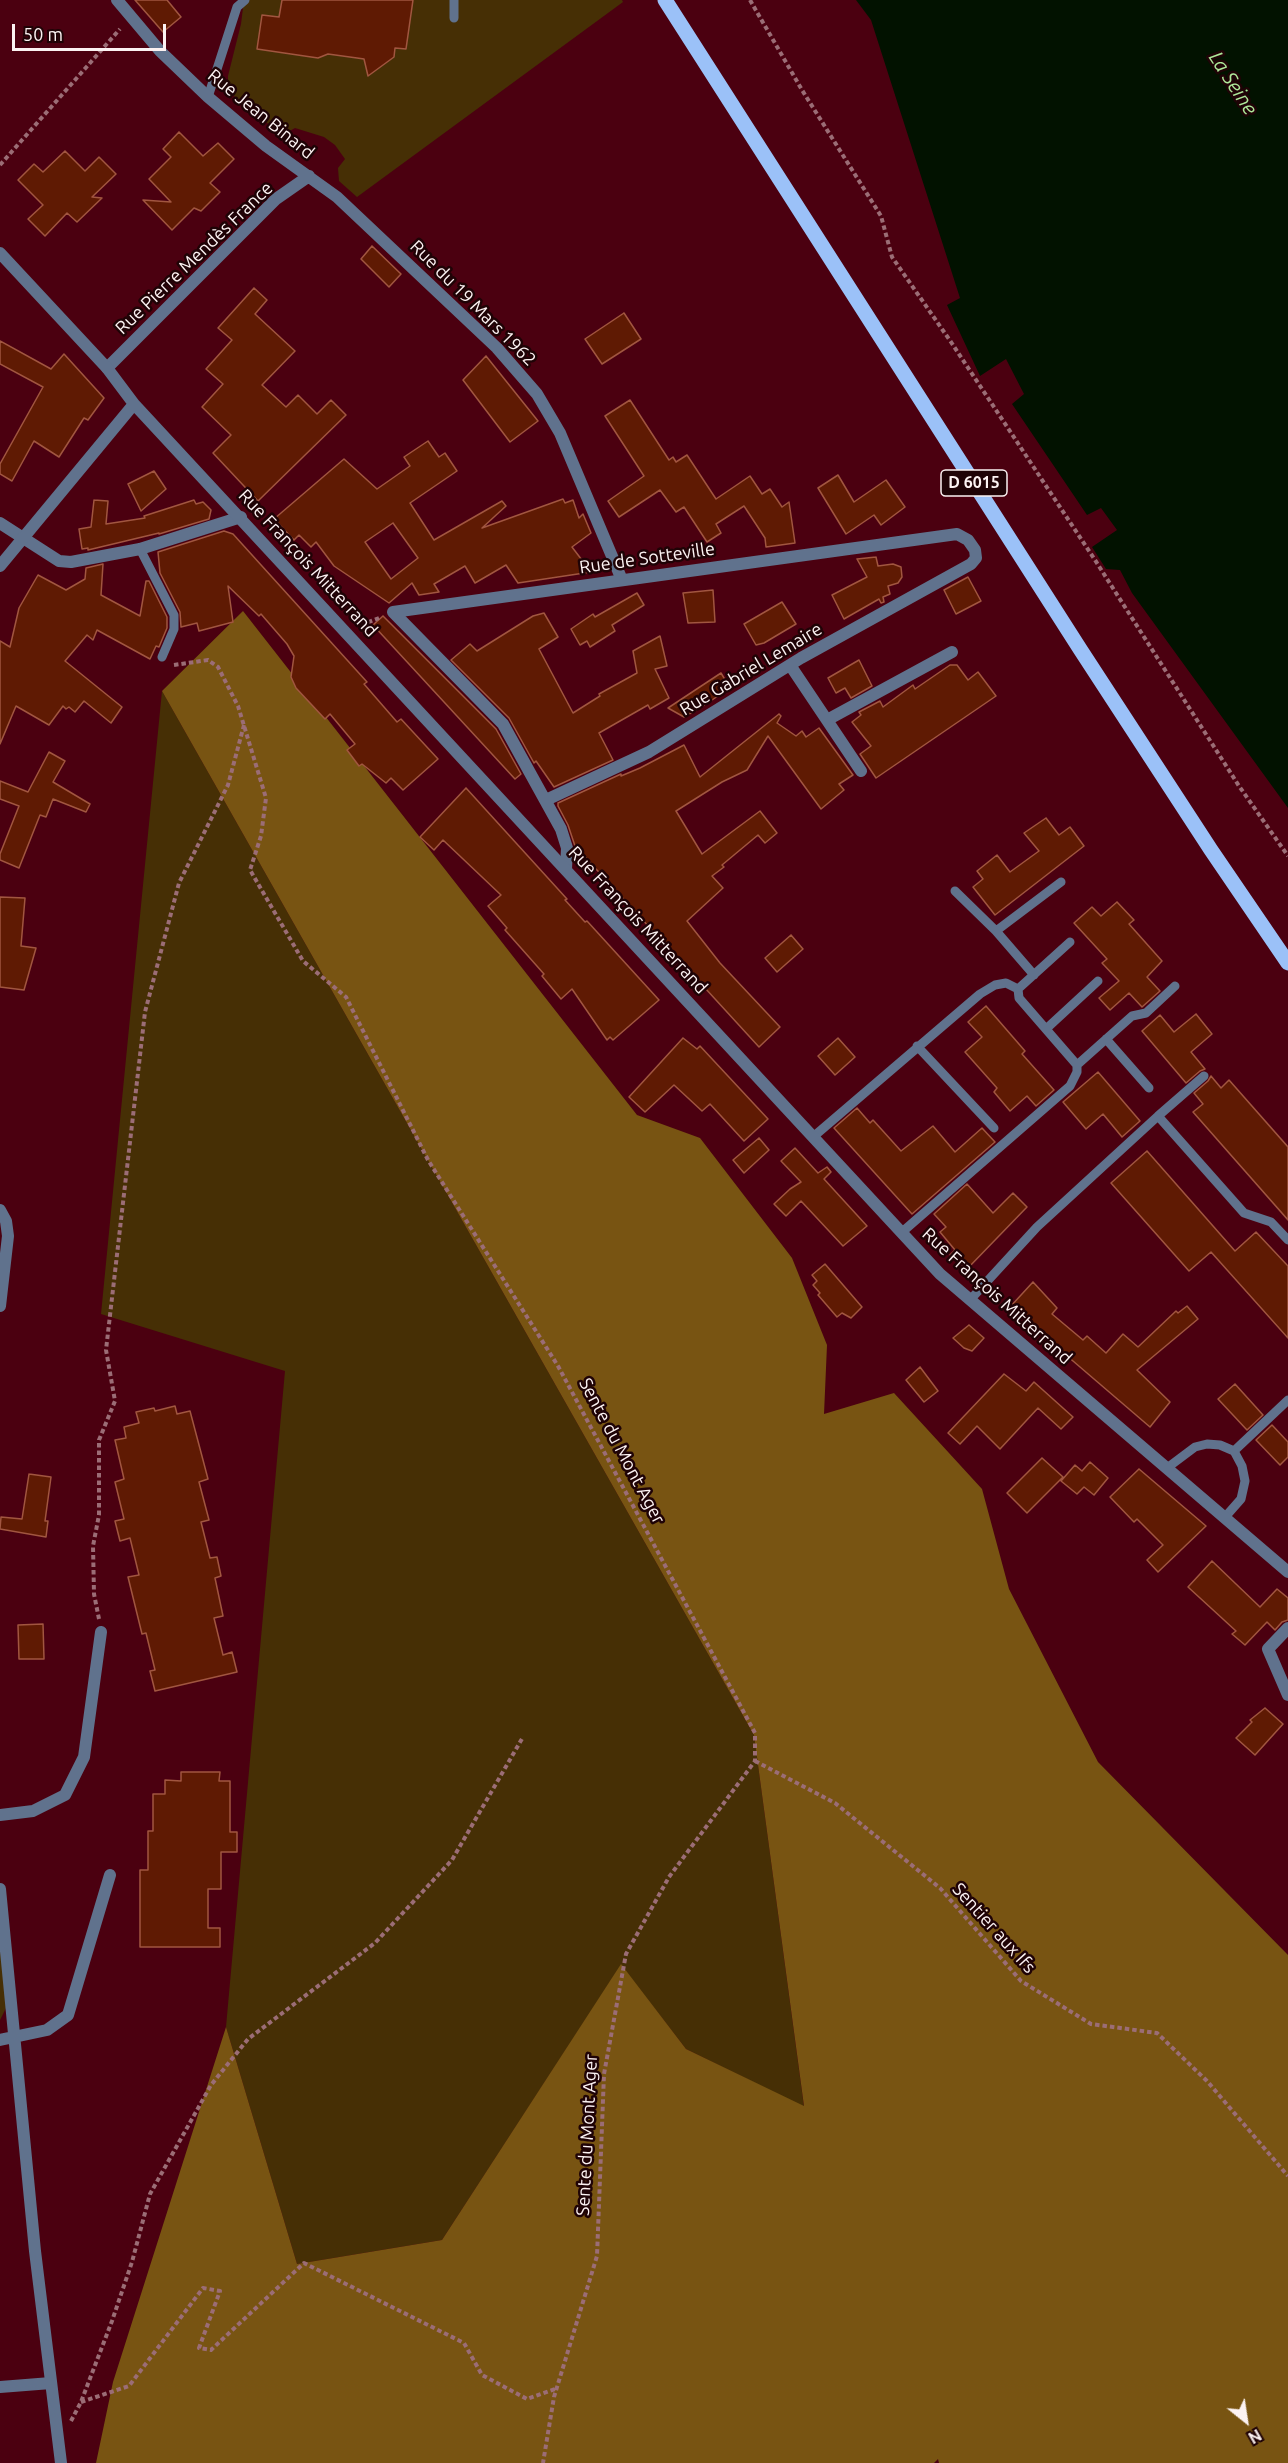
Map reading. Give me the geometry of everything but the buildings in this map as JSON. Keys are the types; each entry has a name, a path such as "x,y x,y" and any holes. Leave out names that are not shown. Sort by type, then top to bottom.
{"main road":[{"name":"D 6015","path":"665,0 1086,658 1211,850 1288,963"}],"street":[{"name":"Rue Jean Binard","path":"117,0 160,51 208,97 266,146 309,176"},
{"name":"Rue Pierre Mendès France","path":"107,368 276,199 309,176"},
{"name":"Rue du 19 Mars 1962","path":"309,176 337,197 497,348 537,394 560,433 622,580"},
{"name":"Rue François Mitterrand","path":"0,253 107,368 134,404 940,1274 1226,1516 1288,1572"},
{"path":"0,566 134,404"},
{"path":"0,523 59,561 71,562 140,549 241,517"},
{"name":"Rue de Sotteville","path":"393,612 957,534"},
{"name":"Rue Gabriel Lemaire","path":"546,800 649,752 790,665 971,564 976,558 975,550 968,540 957,534"},
{"path":"393,612 503,724 561,829 567,848 566,869"},
{"path":"827,720 952,652"},
{"path":"790,665 861,771"},
{"path":"0,1210 6,1221 8,1236 0,1306"},
{"path":"1288,1628 1268,1649 1288,1695"},
{"path":"0,1815 33,1811 64,1795 84,1757 101,1632"},
{"path":"0,2040 47,2030 68,2015 110,1875"},
{"path":"0,1889 35,2251 61,2463"},
{"path":"0,2386 51,2383"}],"lane":[{"path":"208,97 237,7 245,0"},
{"path":"454,0 454,18"},
{"path":"140,549 174,615 174,629 162,657"},
{"path":"996,931 1061,882"},
{"path":"955,891 996,931 1034,975"},
{"path":"1018,989 1070,942"},
{"path":"1046,1029 1098,981"},
{"path":"813,1137 980,994 995,985 1006,983 1018,989"},
{"path":"1077,1065 1132,1017 1146,1013 1175,986"},
{"path":"901,1233 1070,1086 1077,1072 1077,1065 1019,998 1018,989"},
{"path":"1106,1039 1149,1088"},
{"path":"917,1046 994,1128"},
{"path":"970,1300 1037,1227 1204,1076"},
{"path":"1158,1116 1244,1214 1271,1222 1288,1240"},
{"path":"1234,1451 1288,1400"},
{"path":"1167,1468 1195,1447 1207,1444 1220,1445 1234,1451 1242,1466 1245,1481 1241,1499 1226,1516"}],"path":[{"path":"750,0 802,90 881,216 892,257 951,342 1095,560 1239,786 1288,856"},
{"path":"0,165 131,17"},
{"path":"346,632 393,612"},
{"name":"Sente du Mont Ager","path":"162,657 166,666 208,660 218,667 238,706 266,798 261,836 250,870 303,961 346,997 428,1160 558,1366 755,1733 755,1761 669,1877 626,1954 604,2074 597,2256 556,2389 543,2463"},
{"path":"101,1632 94,1594 93,1546 99,1515 99,1440 115,1401 105,1350 145,1012 179,883 228,785 244,724"},
{"path":"58,2435 75,2417 81,2402 132,2262 150,2194 211,2085 248,2039 375,1943 452,1860 523,1737"},
{"name":"Sentier aux Ifs","path":"755,1761 835,1803 940,1888 1021,1981 1091,2024 1157,2033 1207,2081 1288,2176"},
{"path":"81,2402 129,2386 203,2288 220,2291 199,2348 211,2350 304,2263 464,2343 482,2375 527,2399 556,2389"}],"shaded area":[{"path":"244,0 622,0 623,2 357,197 339,181 338,168 345,159 335,145 324,137 295,128 286,133 277,131 228,91 228,76 241,24"},
{"path":"243,611 637,1115 700,1138 792,1258 827,1345 824,1414 894,1393 982,1489 1009,1589 1098,1762 1288,1955 1288,2463 939,2463 938,2459 934,2463 96,2463 113,2382 226,2027 297,2264 442,2240 621,1964 686,2049 804,2106 754,1735 162,691"},
{"path":"162,691 754,1735 804,2107 686,2049 621,1965 442,2240 297,2264 226,2027 285,1371 101,1314"},
{"path":"0,1935 7,2006 0,2020"}],"water":[{"name":"La Seine","path":"856,0 1288,0 1288,808 1132,593 1120,570 1106,569 1092,547 1117,530 1101,508 1087,515 1012,404 1024,394 1006,359 980,376 947,305 960,298 871,20"}]}
